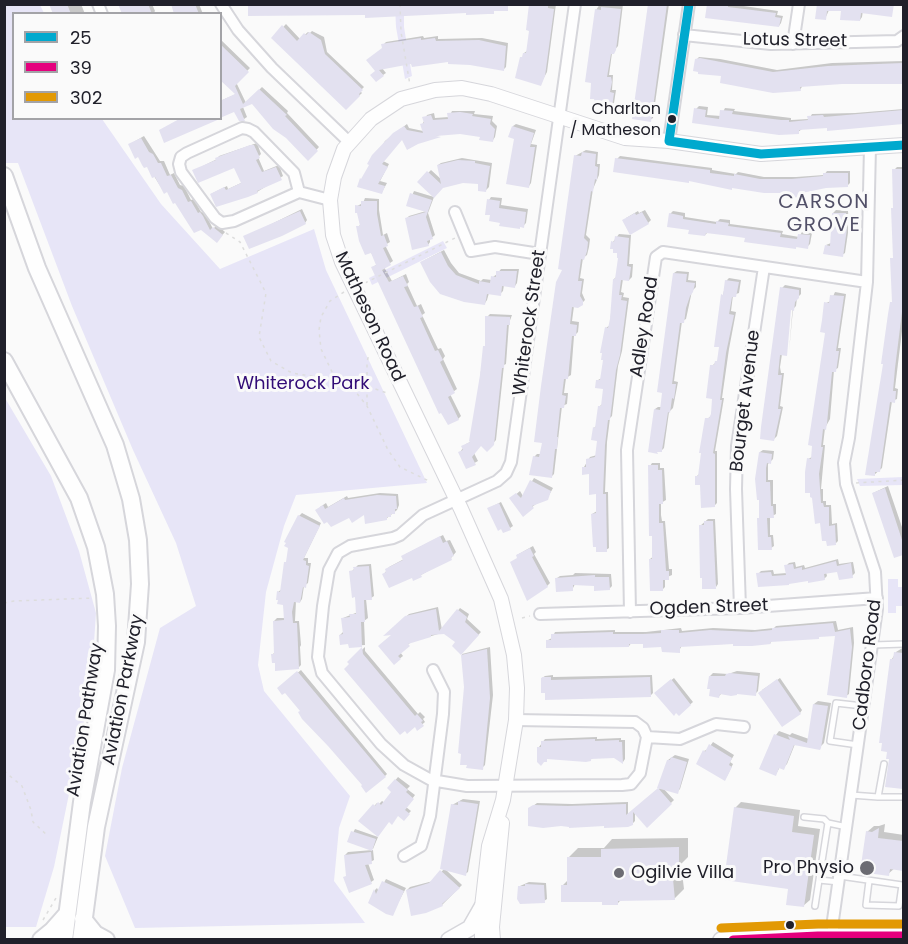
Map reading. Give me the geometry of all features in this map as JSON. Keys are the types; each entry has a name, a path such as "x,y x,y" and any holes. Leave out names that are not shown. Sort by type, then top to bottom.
{"main road":[{"name":"Aviation Parkway","path":"4,176 37,268 115,445 131,499 138,540 140,584 136,642 75,917 64,939"},
{"name":"Aviation Parkway","path":"4,361 79,498 96,547 105,594 108,636 106,670 82,802 75,917 81,939"},
{"path":"449,939 470,928 482,907"},
{"path":"42,932 52,931 75,917 95,934 106,939"},
{"path":"721,939 903,936"}],"street":[{"path":"220,4 238,30 272,68 350,142"},
{"name":"Whiterock Street","path":"435,780 404,765 381,744 322,673 318,657 323,606 328,579 338,553 350,546 400,535 418,518 497,481 506,473 511,462 575,4"},
{"path":"669,141 689,4"},
{"path":"793,44 799,4"},
{"name":"Lotus Street","path":"684,35 771,44 897,41 903,36"},
{"name":"Matheson Road","path":"482,939 482,907 489,846 503,800 516,720 517,688 514,655 501,599 342,262 333,235 330,200 341,156 359,130 379,113 401,99 435,90 462,88 491,94 625,138 669,141 761,154 903,145"},
{"path":"299,192 294,173 254,132 242,128 187,153 181,157 179,164 181,172 215,218 222,223 227,223 299,192 330,200"},
{"name":"Cadboro Road","path":"833,936 833,920 873,645 877,598 876,572 846,484 844,463 849,438 867,282 870,147"},
{"path":"455,212 471,250 495,247 540,254"},
{"name":"Adley Road","path":"630,612 627,450 656,257 663,252 867,282"},
{"name":"Bourget Avenue","path":"740,608 737,446 764,267"},
{"name":"Ogden Street","path":"540,614 740,608 877,598"},
{"path":"404,856 421,846 430,816 444,692 433,670"},
{"path":"435,780 467,786 631,784 640,773 647,736 643,728 635,722 516,720"},
{"path":"647,736 680,739 716,724 744,728"},
{"name":"Matheson Road","path":"493,939 492,927 501,849 503,800"}],"lane":[{"path":"873,645 903,644"},
{"path":"858,744 830,741 836,703 863,706"},
{"path":"878,798 884,764"},
{"path":"851,795 878,798 903,797"},
{"path":"804,817 824,819 828,823 847,827"},
{"path":"815,906 828,823"},
{"path":"819,880 839,879 869,881 902,885 899,906 866,905 869,881"}],"path":[{"path":"400,4 401,32 409,81 414,94"},
{"path":"227,223 225,233 240,242 266,293 259,338 271,361 292,373 336,380"},
{"path":"361,285 464,234"},
{"path":"347,291 330,301 321,317 318,330 321,350 336,380 344,387 355,391 359,399 367,406 388,450 400,467 429,481"},
{"path":"367,406 369,354"},
{"path":"355,391 361,386 387,393"},
{"path":"846,484 903,480"},
{"path":"4,603 97,598"},
{"path":"4,771 22,786 33,822 48,836"},
{"path":"42,932 45,916 57,895"}],"green space":[{"name":"Whiterock Park","path":"5,4 40,5 44,12 12,12 12,120 103,120 161,204 220,269 314,229 326,270 427,483 296,495 284,526 266,592 258,665 264,691 350,796 339,828 334,881 365,923 135,928 105,856 122,768 160,628 196,606 176,543 133,450 72,306 18,163 5,163"},
{"path":"395,5 404,5 404,27 412,76 405,79 396,27"},
{"path":"443,241 447,248 372,285 369,278"},
{"path":"5,398 51,476 79,551 96,613 91,687 54,867 36,927 5,927"},
{"path":"903,477 903,485 860,486 857,479"},
{"path":"888,579 898,579 898,587 903,587 903,606 896,606 896,613 888,613"}],"building":[{"path":"49,4 67,4 70,12 52,12"},
{"path":"118,4 148,4 151,12 121,12"},
{"path":"171,4 195,4 198,12 173,12"},
{"path":"248,4 508,4 508,11 494,11 494,14 466,15 466,13 365,18 365,15 248,16"},
{"path":"529,4 548,4 548,8 554,9 545,76 541,86 515,78 520,57 526,53"},
{"path":"648,4 667,4 651,122 632,119"},
{"path":"707,4 728,4 728,7 776,13 775,17 781,18 779,27 705,18"},
{"path":"817,4 894,4 892,17 861,13 860,21 840,20 841,11 827,11 826,20 815,19"},
{"path":"601,7 621,9 616,50 614,54 611,54 607,77 611,77 610,92 614,93 612,107 596,105 594,99 590,99 591,83 585,82 595,9 601,10"},
{"path":"282,25 297,41 304,33 306,35 309,32 321,40 325,54 363,90 346,110 271,38"},
{"path":"421,38 421,40 435,38 436,41 479,40 506,46 504,71 448,64 448,62 412,67 411,64 379,70 384,76 376,82 370,75 375,71 366,60 382,48 381,44"},
{"path":"222,46 249,72 235,86 243,104 259,89 287,115 285,116 318,151 308,161 286,138 273,129 252,104 240,109 245,121 239,121 234,112 222,117 222,100 235,94 222,82"},
{"path":"700,58 773,72 828,66 903,63 903,84 842,84 800,87 801,91 773,93 720,83 721,76 698,74 693,71 695,59"},
{"path":"694,108 706,110 705,117 719,119 720,110 733,111 732,114 789,120 789,122 808,120 807,116 823,115 824,117 903,110 903,124 827,131 827,128 799,130 799,134 779,135 692,123"},
{"path":"460,112 491,119 490,124 495,129 493,142 460,134 436,136 441,137 407,150 402,140 382,164 388,167 378,184 385,186 382,194 357,187 372,155 393,133 404,126 407,130 423,133 420,124 424,123 422,117 431,115 433,120 448,119 447,113"},
{"path":"177,120 217,120 164,143 159,130"},
{"path":"512,126 534,133 530,147 535,147 529,188 506,184 514,139 508,137"},
{"path":"141,138 149,152 153,154 158,163 161,163 167,176 171,175 188,202 191,201 198,213 200,212 203,216 210,230 213,227 223,235 217,243 201,230 194,233 167,192 164,194 155,177 152,178 147,167 144,168 138,157 135,159 128,144"},
{"path":"254,145 260,158 256,160 262,172 276,167 282,180 257,191 258,193 216,207 210,194 224,187 226,190 241,183 234,168 198,183 192,170 216,160 215,158"},
{"path":"582,152 596,154 597,180 595,179 593,192 591,191 584,238 588,242 587,251 584,260 581,259 578,281 582,281 580,296 583,305 578,308 572,307 570,324 577,325 576,336 572,336 568,379 564,379 562,395 566,396 564,408 560,408 552,478 529,475 533,456 539,457 542,443 534,442 541,386 556,282 562,270 558,269 574,155 581,156"},
{"path":"615,158 760,179 792,179 823,176 823,173 848,173 848,187 826,188 802,193 803,197 789,198 789,193 764,193 732,188 732,190 689,181 689,183 613,172"},
{"path":"458,160 475,161 475,163 490,166 486,192 478,191 478,184 463,183 443,188 434,198 417,182 427,171 441,184 437,165"},
{"path":"892,169 903,169 903,304 893,391 896,391 895,403 890,402 880,472 875,472 875,476 865,475 883,364 881,364 888,314 890,302 892,302 890,258 893,258"},
{"path":"410,193 432,200 426,217 433,239 427,241 429,246 412,250 405,218 426,212 406,206"},
{"path":"487,199 500,201 499,208 526,212 524,228 499,226 500,223 489,221 490,215 485,215"},
{"path":"361,201 377,201 381,236 384,235 388,246 383,248 391,265 382,270 389,282 403,276 408,286 404,287 414,307 418,306 423,317 420,318 435,351 438,350 443,360 440,362 455,393 448,397 459,420 448,425 441,413 439,414 371,267 376,265 371,253 365,255 359,241 356,226 360,226 357,213 355,213 355,205 361,206"},
{"path":"300,211 306,224 249,249 243,236"},
{"path":"642,212 649,224 630,235 622,220"},
{"path":"669,213 683,216 683,219 716,224 716,221 729,223 728,226 781,233 780,237 797,239 798,234 810,235 808,249 744,242 745,238 731,236 706,233 705,236 688,234 689,230 667,227"},
{"path":"832,213 846,213 847,228 843,257 823,254 825,245 830,246"},
{"path":"615,236 629,238 627,266 631,267 629,281 621,280 619,295 622,295 621,300 627,301 605,445 603,494 606,494 607,552 596,552 596,547 593,547 591,514 596,513 596,494 589,495 589,474 582,475 582,467 586,467 586,459 595,457 597,441 591,440 598,406 601,406 603,389 595,388 596,380 600,380 603,360 601,360 602,353 600,353 605,327 608,328 610,319 613,279 615,279 618,258 617,253 613,253 613,249 610,249 611,241 614,242"},
{"path":"441,252 456,275 479,284 479,281 490,283 491,276 496,277 496,271 517,271 515,288 502,286 501,296 487,294 485,305 464,302 440,294 430,282 420,262"},
{"path":"673,273 687,274 686,282 695,283 686,308 684,323 680,323 672,384 676,384 674,399 672,398 670,413 668,412 662,452 657,452 658,454 648,452 654,409 660,410 662,393 657,392"},
{"path":"725,280 739,282 736,297 732,297 729,314 734,315 726,353 720,400 722,400 713,453 715,454 715,507 701,508 700,485 695,485 695,476 698,476 705,418 709,418 711,414 712,399 706,398 710,365 714,365 717,361 719,347 714,347"},
{"path":"780,287 799,290 799,298 795,302 794,311 791,310 787,356 780,355 778,375 782,375 778,409 781,409 774,441 760,439"},
{"path":"830,295 844,296 836,351 839,351 836,372 832,372 819,474 821,503 824,507 829,507 829,526 835,525 836,545 827,546 826,541 822,541 820,523 815,524 810,493 805,493 805,472 807,458 811,459 812,446 808,445 825,333 820,332 824,302 829,303"},
{"path":"485,316 510,317 510,325 507,325 494,445 487,452 481,446 472,457 476,465 466,469 458,452 463,450 461,446 470,442 483,346 485,346"},
{"path":"759,452 772,454 771,464 767,463 766,482 770,482 771,506 773,506 774,518 767,518 768,537 771,537 772,550 758,550 759,500 757,500 755,479"},
{"path":"648,465 658,465 658,470 662,470 663,504 659,504 659,523 663,523 666,571 669,571 669,580 663,580 663,591 650,591 649,559 652,559 652,536 649,536"},
{"path":"530,480 551,491 548,500 532,506 534,508 523,517 509,498 516,493 521,498"},
{"path":"885,488 903,543 903,555 894,558 872,493"},
{"path":"377,495 396,496 397,509 395,509 395,514 387,517 387,520 365,524 364,515 352,523 349,518 331,527 327,522 324,524 315,510 323,505 325,509 344,498 345,500"},
{"path":"499,503 511,530 503,533 501,529 498,531 487,508"},
{"path":"298,515 320,526 303,560 309,566 306,588 303,587 300,603 294,602 292,612 293,623 297,623 299,669 275,671 275,663 272,663 271,654 274,654 273,621 284,620 283,605 277,604 278,600 276,600 277,591 280,592 288,548 284,546 286,543 284,542"},
{"path":"704,521 713,521 716,589 702,589 702,578 700,578 699,525 704,525"},
{"path":"440,536 443,543 447,541 454,556 451,557 452,560 413,581 412,578 389,588 382,574 386,572 385,569 403,560 401,556"},
{"path":"530,548 534,556 532,557 548,587 527,601 510,562 517,558 516,555"},
{"path":"836,561 837,566 851,563 853,578 839,580 837,572 824,574 825,580 758,587 756,573 771,572 772,576 786,575 784,565 793,564 794,569 802,567 802,570"},
{"path":"369,566 372,600 364,600 365,622 361,622 362,647 349,648 348,644 340,645 339,635 343,634 341,618 350,617 349,614 356,614 349,571 354,570 353,567"},
{"path":"595,575 595,577 609,577 610,590 594,591 594,586 573,585 573,591 556,592 555,578"},
{"path":"436,609 439,631 457,609 467,617 465,622 479,635 461,655 452,646 455,642 444,634 431,635 431,637 408,644 410,646 398,656 401,659 394,665 378,646 391,635 383,636 405,616"},
{"path":"833,623 835,632 850,629 852,647 847,698 827,695 835,636 770,642 771,644 752,646 733,646 733,644 680,647 680,653 662,652 661,647 643,648 643,644 629,644 629,647 546,648 546,640 551,640 551,634 613,632 613,634 643,634 661,633 661,630 679,630 679,633 710,630 752,632"},
{"path":"362,647 363,654 415,716 417,714 423,721 421,722 424,726 417,731 415,727 407,734 405,731 400,735 344,669 349,664 347,662"},
{"path":"487,649 490,698 483,770 460,765 461,754 458,753 464,687 461,655"},
{"path":"894,652 903,653 903,789 885,787 889,759 886,759 887,752 881,751 882,743 879,743 890,659 893,659"},
{"path":"297,671 386,777 366,793 362,785 302,719 298,712 300,711 285,693 282,695 277,688"},
{"path":"730,673 758,676 756,696 720,694 719,698 709,696 710,689 707,689 709,676 725,676"},
{"path":"551,677 551,680 650,677 651,697 545,700 545,693 541,693 541,678"},
{"path":"671,679 691,705 679,716 676,713 674,716 654,693"},
{"path":"777,679 801,714 782,727 758,693"},
{"path":"813,704 828,706 820,750 794,745 784,770 779,768 776,776 759,769 774,734 807,743"},
{"path":"595,739 595,741 619,740 622,742 623,764 614,758 591,759 586,762 547,759 547,762 541,766 537,762 537,747 541,747 541,741"},
{"path":"709,744 732,758 729,765 732,767 725,781 696,764"},
{"path":"671,757 687,762 678,794 657,788 667,760"},
{"path":"395,779 408,790 406,792 414,799 405,810 410,814 404,821 398,816 392,825 389,822 378,837 358,821 373,804 375,806 378,802 381,805 391,792 387,788"},
{"path":"658,788 672,804 647,828 633,812 633,825 628,827 543,828 528,826 528,808 533,805 626,804 626,815"},
{"path":"458,801 478,804 466,876 440,869 451,804 458,805"},
{"path":"734,807 794,816 792,832 814,835 804,907 786,905 788,889 724,880"},
{"path":"879,828 878,838 903,841 903,871 890,869 889,876 860,872 866,831 872,832"},
{"path":"351,831 376,839 372,851 347,842"},
{"name":"Ogilvie Villa","path":"679,847 679,869 672,869 675,900 618,901 618,905 602,905 602,902 561,902 561,885 567,885 567,857 601,857 601,849"},
{"path":"371,852 372,864 365,865 372,884 349,893 343,877 346,876 344,855"},
{"path":"440,870 460,888 442,904 443,906 411,916 406,890 429,883"},
{"path":"382,881 404,891 393,916 368,903 374,889 376,894"},
{"path":"525,884 544,885 545,903 520,904 517,899 518,886 525,886"}],"transit line":[{"name":"25","path":"669,141 689,4"},
{"name":"25","path":"669,141 761,154 904,145"},
{"name":"302","path":"721,928 818,924 904,924"},
{"name":"39","path":"733,940 818,936 904,936"}],"place":[{"name":"Charlton / Matheson","path":"672,119"},
{"name":"Pro Physio","path":"867,868"},
{"name":"Ogilvie Villa","path":"619,873"}],"district":[{"name":"CARSON GROVE","path":"824,214"}]}
